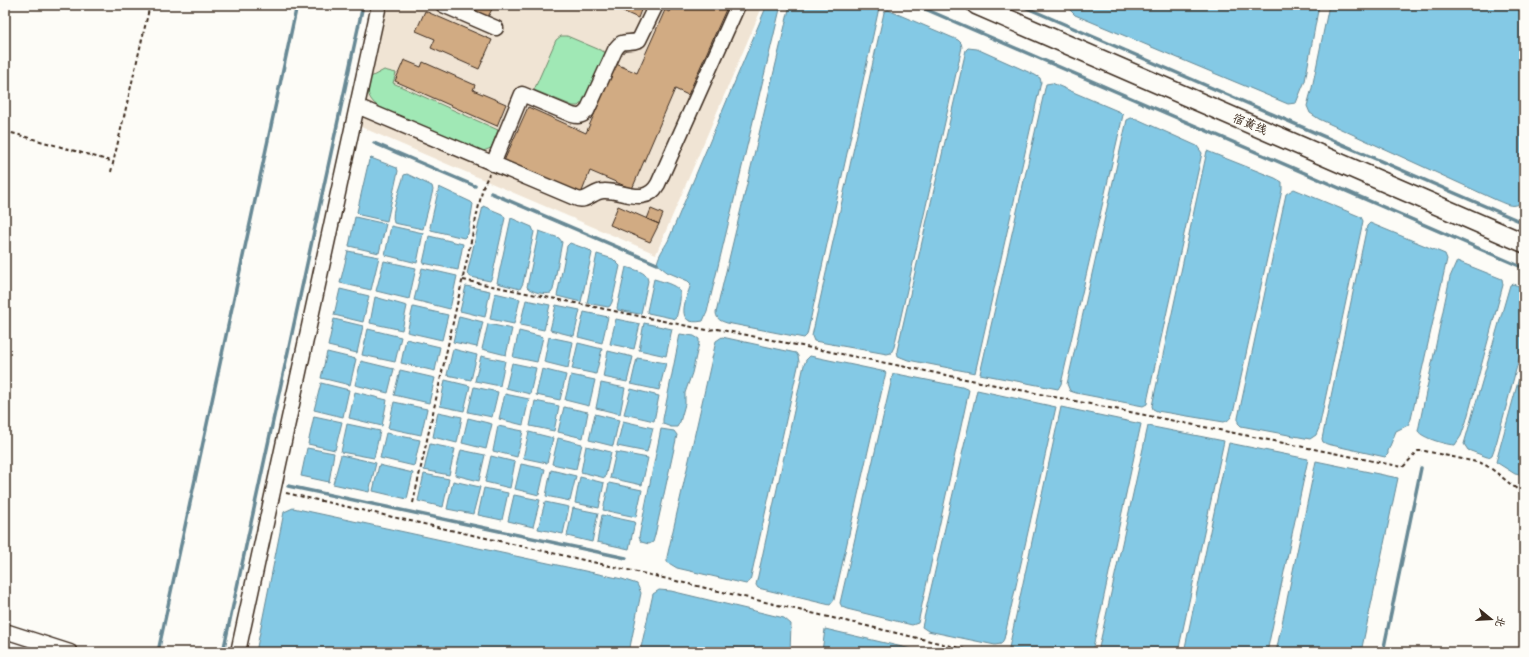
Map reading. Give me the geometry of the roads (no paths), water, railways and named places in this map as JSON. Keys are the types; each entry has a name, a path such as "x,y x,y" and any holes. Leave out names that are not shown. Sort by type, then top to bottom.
{"main road":[{"name":"宿黄线","path":"976,5 1524,243"}],"street":[{"path":"238,652 378,5"},
{"path":"443,5 496,28"},
{"path":"493,164 522,94 572,115 578,117 583,115 587,111 618,44 639,40 656,5"},
{"path":"357,106 575,198 583,199 598,192 604,191 611,191 628,196 645,195 651,193 658,184 738,5"},
{"path":"5,631 70,652"}],"water":[{"path":"767,5 781,5 707,312 703,321 694,322 688,320 685,316 684,310 691,284 688,281 667,272 657,264"},
{"path":"790,5 877,5 879,8 807,335 804,338 727,323 718,319 716,313"},
{"path":"1068,5 1319,5 1305,81 1296,103 1288,104 1075,15 1068,8"},
{"path":"1329,5 1524,5 1524,200 1521,203 1517,205 1510,205 1503,203 1319,119 1310,113 1307,106"},
{"path":"888,10 958,40 962,47 894,347 891,353 887,354 814,341 812,336 884,12"},
{"path":"968,48 977,49 1035,75 1040,78 1041,82 975,373 908,360 898,356 897,351 966,50"},
{"path":"1052,83 1120,112 1123,115 1061,384 1058,389 980,374 1046,84"},
{"path":"1131,118 1137,119 1197,146 1202,153 1147,404 1143,406 1076,393 1070,391 1067,384 1127,120"},
{"path":"1207,151 1282,182 1282,190 1234,409 1230,419 1224,422 1157,411 1153,409 1152,406"},
{"path":"371,158 397,168 398,171 387,221 360,215 357,212 369,160"},
{"path":"407,174 432,186 433,190 423,229 394,223 393,213 396,199 404,175"},
{"path":"439,187 473,204 468,234 464,238 431,230 430,227"},
{"path":"1294,189 1361,217 1363,221 1319,428 1316,435 1310,439 1241,426 1238,423 1286,194"},
{"path":"483,206 502,214 505,218 490,281 471,277 467,274"},
{"path":"355,217 386,224 379,253 349,246"},
{"path":"511,218 532,227 534,232 523,283 520,289 497,283"},
{"path":"1370,223 1445,254 1447,259 1411,419 1408,425 1396,431 1388,454 1385,457 1327,444 1323,442 1322,439 1367,226"},
{"path":"391,226 423,233 417,263 385,255"},
{"path":"539,231 559,238 562,242 553,290 548,294 535,292 527,287"},
{"path":"429,236 463,244 458,270 423,263"},
{"path":"570,243 589,250 592,253 581,302 557,296 567,246"},
{"path":"348,251 379,257 371,290 340,283"},
{"path":"597,254 613,259 620,266 612,302 608,307 587,303"},
{"path":"384,261 416,268 409,299 376,291"},
{"path":"1457,261 1502,279 1503,285 1466,422 1461,436 1455,445 1451,445 1429,439 1420,434 1418,431 1450,277"},
{"path":"626,267 640,271 645,275 648,281 641,313 639,314 618,310 617,308"},
{"path":"422,268 457,276 450,309 414,300"},
{"path":"654,279 672,285 679,291 680,301 676,319 648,313 647,311"},
{"path":"1513,284 1524,288 1524,340 1496,444 1492,455 1487,457 1468,450 1464,444 1510,285"},
{"path":"466,286 490,291 485,317 460,311"},
{"path":"340,289 369,296 363,322 334,315"},
{"path":"495,293 520,299 514,324 490,319"},
{"path":"375,297 407,306 402,330 370,323"},
{"path":"526,300 550,305 544,330 520,325"},
{"path":"556,305 580,310 574,336 550,330"},
{"path":"413,307 448,315 442,340 407,332"},
{"path":"584,312 608,317 602,343 578,337"},
{"path":"459,316 483,322 477,347 453,342"},
{"path":"334,319 363,326 357,353 328,346"},
{"path":"616,319 640,324 634,349 610,344"},
{"path":"644,323 672,329 666,356 639,350"},
{"path":"488,324 512,329 506,355 482,349"},
{"path":"368,329 401,337 395,362 362,355"},
{"path":"519,331 543,337 537,362 513,357"},
{"path":"680,334 694,336 699,339 699,343 692,373 685,393 685,404 680,422 677,427 671,427 663,424 663,419"},
{"path":"549,337 573,342 568,368 544,362"},
{"path":"722,337 796,353 799,362 750,581 746,584 677,568 667,562 716,341"},
{"path":"406,339 440,347 435,371 401,363"},
{"path":"578,343 602,349 596,374 572,369"},
{"path":"453,349 477,355 471,380 447,375"},
{"path":"608,351 633,357 627,382 603,377"},
{"path":"327,352 356,359 350,385 321,378"},
{"path":"481,356 505,361 500,386 475,381"},
{"path":"810,356 886,372 834,600 830,605 758,588 756,585 804,365"},
{"path":"637,358 666,363 659,390 631,384"},
{"path":"1524,360 1524,469 1520,475 1515,474 1496,462"},
{"path":"361,361 394,369 388,393 355,385"},
{"path":"512,363 536,368 530,394 506,388"},
{"path":"542,369 566,375 560,400 536,395"},
{"path":"400,370 435,378 429,403 394,395"},
{"path":"893,374 962,387 969,390 918,623 912,625 847,609 842,607 840,603"},
{"path":"571,375 595,380 589,406 565,400"},
{"path":"445,380 470,386 464,411 440,406"},
{"path":"321,383 349,390 343,417 314,410"},
{"path":"601,383 625,388 620,414 596,408"},
{"path":"474,387 498,392 492,417 468,412"},
{"path":"631,389 659,396 654,421 624,414"},
{"path":"977,390 1056,407 1004,639 1001,644 995,645 928,631 922,627"},
{"path":"355,392 387,400 382,426 349,418"},
{"path":"505,394 529,399 523,425 499,419"},
{"path":"535,401 559,406 554,431 530,426"},
{"path":"394,402 427,409 421,435 388,428"},
{"path":"564,407 588,412 583,438 558,432"},
{"path":"1061,407 1141,424 1092,652 1030,652 1009,648"},
{"path":"438,412 462,417 457,443 433,437"},
{"path":"595,414 619,420 613,446 589,440"},
{"path":"314,416 342,422 335,450 308,444"},
{"path":"468,418 492,424 486,449 462,443"},
{"path":"623,421 653,428 647,452 617,446"},
{"path":"347,424 380,431 374,458 341,452"},
{"path":"498,426 523,431 517,457 493,451"},
{"path":"1148,426 1224,441 1178,652 1098,652"},
{"path":"661,429 674,431 677,435 655,535 653,542 649,544 641,542 639,537"},
{"path":"529,432 553,438 547,463 523,458"},
{"path":"386,433 420,440 414,466 380,458"},
{"path":"558,438 582,444 576,469 552,464"},
{"path":"1229,443 1308,459 1267,652 1184,652"},
{"path":"430,444 455,449 449,475 424,470"},
{"path":"586,446 611,452 605,478 581,472"},
{"path":"307,448 334,453 329,482 301,476"},
{"path":"461,450 485,455 479,481 455,475"},
{"path":"616,452 648,458 642,485 610,478"},
{"path":"341,455 376,463 369,492 333,484"},
{"path":"491,456 515,462 510,488 485,482"},
{"path":"1316,461 1398,478 1361,652 1276,652"},
{"path":"521,464 545,469 539,495 515,489"},
{"path":"379,465 413,473 407,499 373,491"},
{"path":"551,470 576,476 570,501 546,496"},
{"path":"424,474 449,479 443,507 418,501"},
{"path":"580,477 604,483 599,508 575,503"},
{"path":"453,481 480,487 473,514 447,509"},
{"path":"609,483 642,490 636,517 603,510"},
{"path":"484,488 508,493 502,520 478,515"},
{"path":"514,495 540,500 533,527 508,521"},
{"path":"545,502 569,507 563,534 538,529"},
{"path":"293,508 622,579 637,584 641,593 629,652 256,652 284,512"},
{"path":"573,508 598,513 592,542 567,536"},
{"path":"602,515 635,522 629,549 597,542"},
{"path":"659,590 671,591 784,618 791,624 790,652 640,652 653,594"},
{"path":"825,629 924,652 822,652"}],"waterway":[{"path":"158,652 297,5"},
{"path":"223,652 363,5"},
{"path":"916,5 1524,268"},
{"path":"1020,5 1524,223"},
{"path":"374,143 475,186"},
{"path":"491,193 657,264"},
{"path":"1383,652 1421,468"},
{"path":"288,486 626,558"}]}
